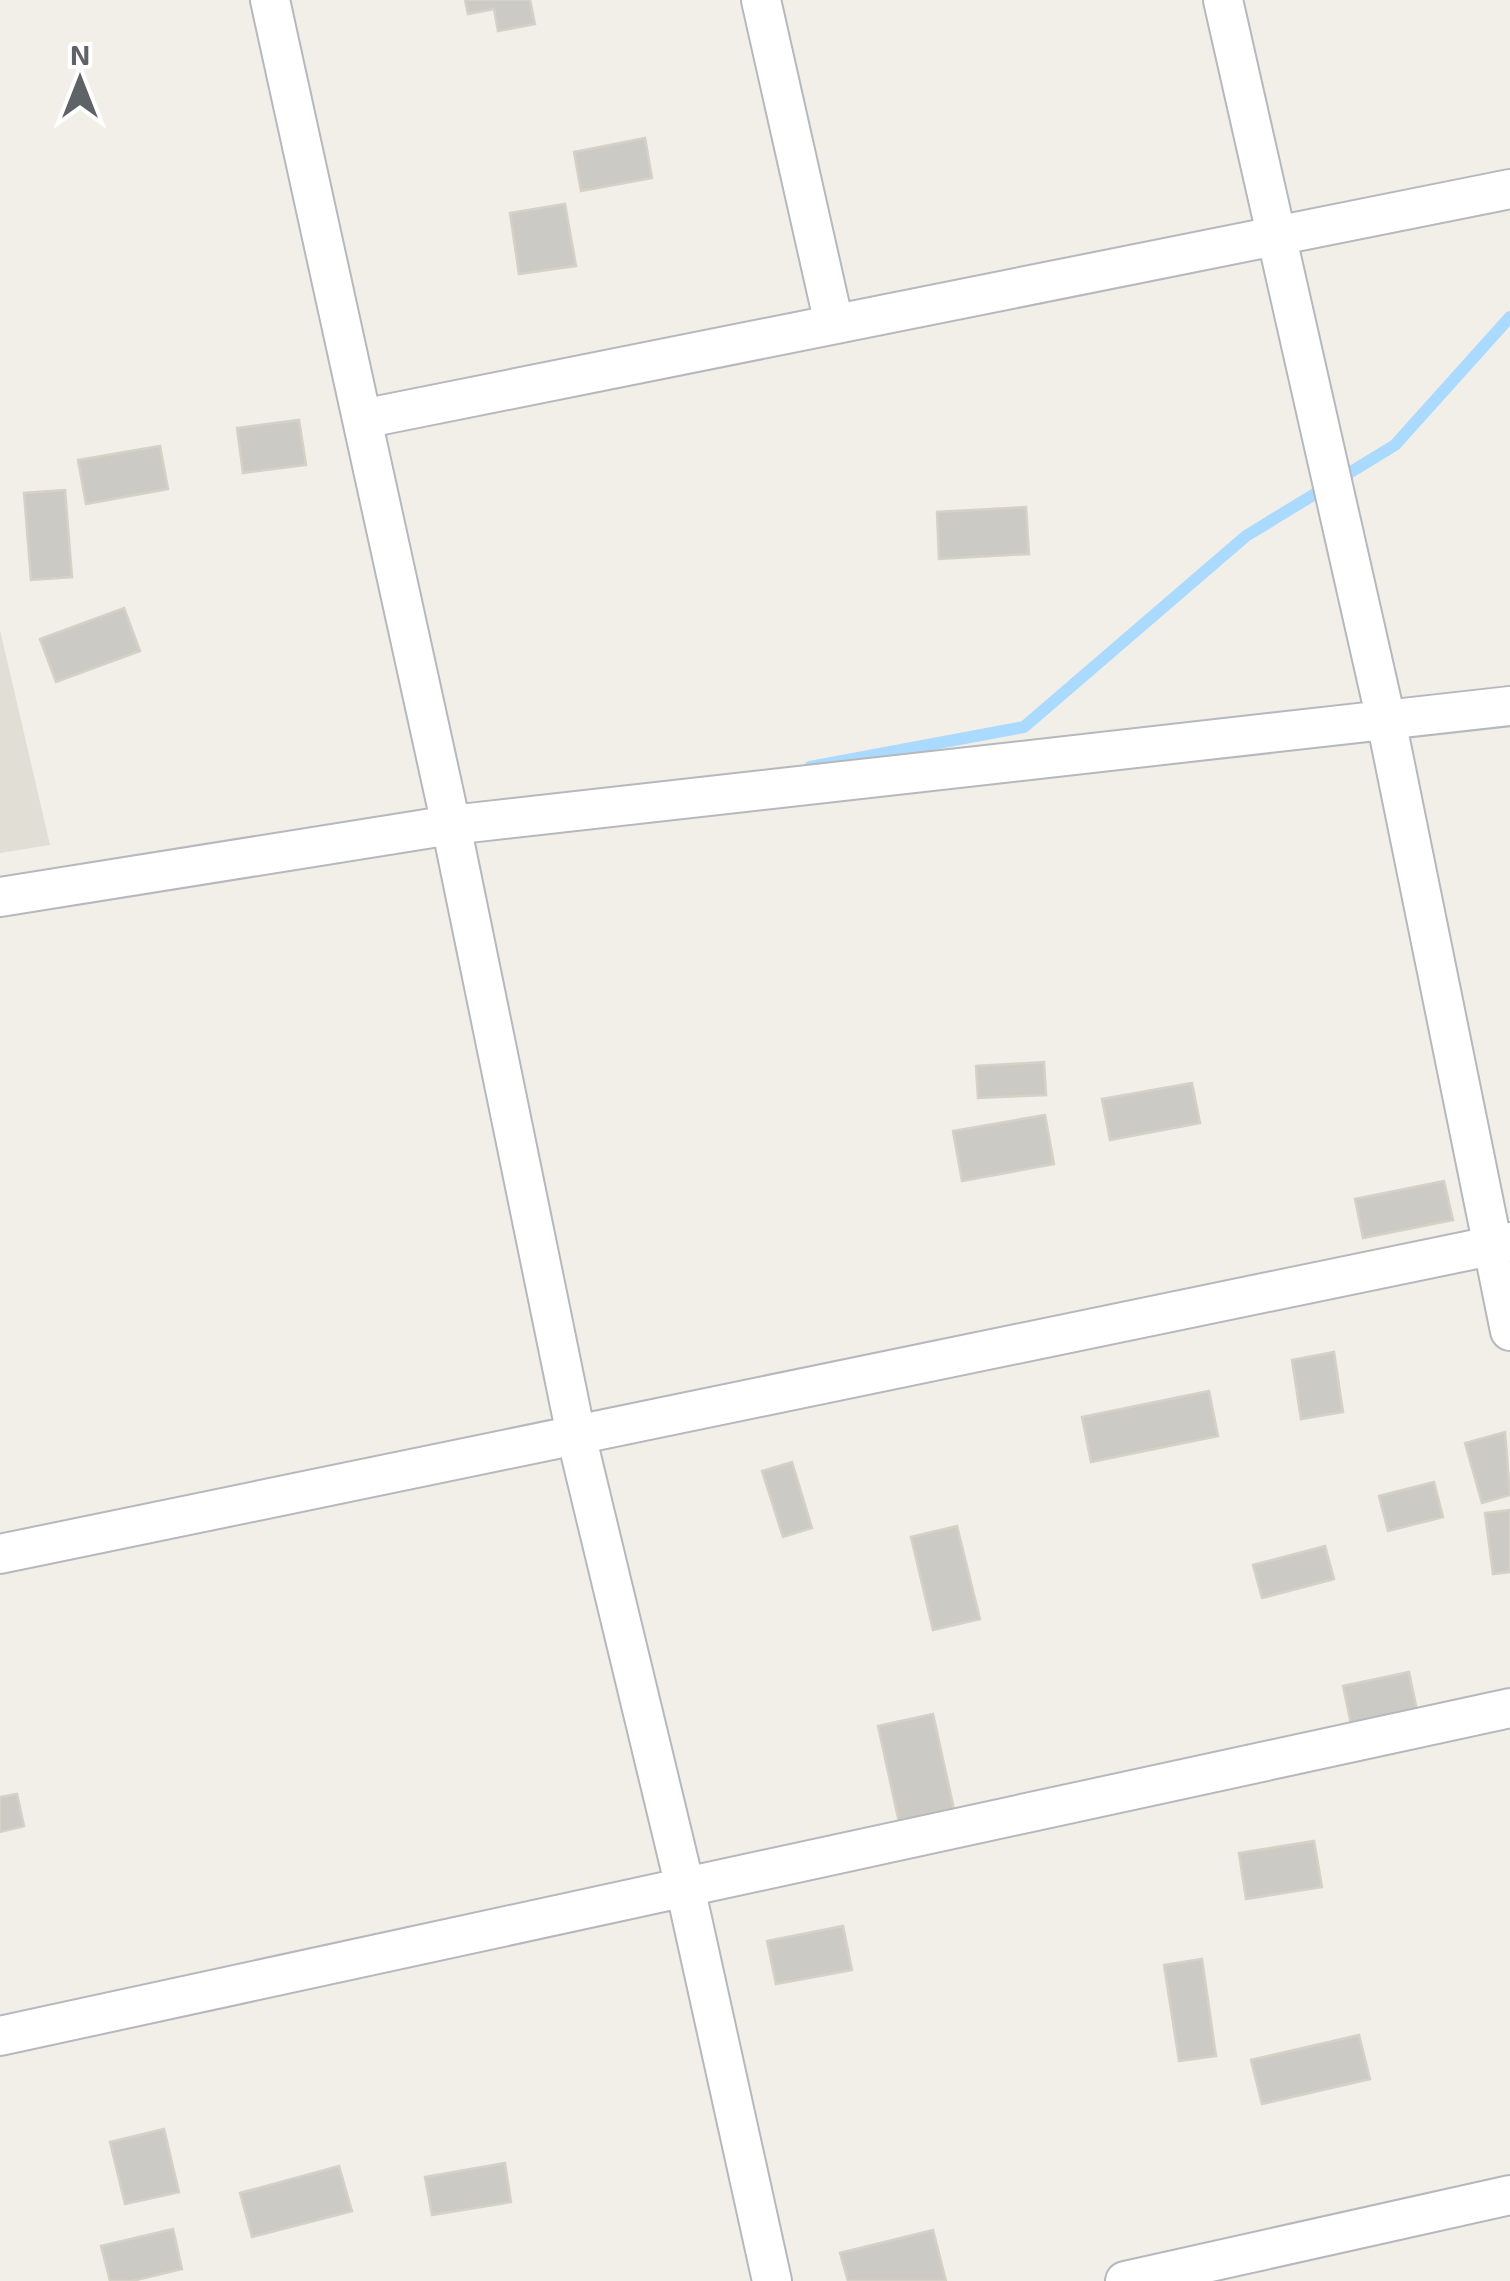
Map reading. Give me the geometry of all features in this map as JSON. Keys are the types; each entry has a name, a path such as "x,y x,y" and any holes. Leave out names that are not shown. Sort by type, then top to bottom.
{"street":[{"path":"270,0 451,826 576,1435 685,1887 772,2281"},
{"path":"761,0 834,324"},
{"path":"1222,0 1501,1244 1510,1331"},
{"path":"362,419 1510,189"},
{"path":"0,897 451,826 1510,706"},
{"path":"0,1554 1501,1244"},
{"path":"0,2036 1510,1708"},
{"path":"1125,2281 1510,2195"}],"shaded area":[{"path":"0,630 50,845 0,853"}],"building":[{"path":"465,0 530,0 535,24 498,31 494,9 468,14"},
{"path":"645,138 652,178 581,191 574,152"},
{"path":"565,204 576,266 519,274 510,213"},
{"path":"299,420 306,465 243,473 237,428"},
{"path":"160,446 168,489 86,504 78,460"},
{"path":"65,490 72,577 31,580 24,493"},
{"path":"1026,507 1029,554 939,559 937,512"},
{"path":"124,608 140,651 56,682 40,639"},
{"path":"1044,1062 1046,1095 978,1098 976,1066"},
{"path":"1192,1083 1200,1123 1110,1140 1102,1099"},
{"path":"1045,1115 1054,1164 962,1181 953,1131"},
{"path":"1444,1181 1453,1220 1363,1238 1355,1199"},
{"path":"1334,1352 1343,1412 1301,1419 1292,1360"},
{"path":"1209,1391 1218,1436 1091,1462 1082,1417"},
{"path":"1505,1432 1510,1495 1482,1503 1465,1443"},
{"path":"792,1462 812,1528 783,1537 762,1471"},
{"path":"1434,1482 1443,1517 1388,1531 1379,1496"},
{"path":"1510,1510 1510,1572 1493,1574 1485,1513"},
{"path":"957,1526 980,1619 933,1630 911,1537"},
{"path":"1325,1546 1334,1579 1262,1598 1253,1565"},
{"path":"1409,1672 1418,1715 1352,1729 1343,1686"},
{"path":"933,1714 957,1823 902,1836 878,1726"},
{"path":"17,1794 24,1826 0,1832 0,1797"},
{"path":"1314,1841 1322,1887 1246,1899 1239,1853"},
{"path":"843,1926 852,1970 776,1984 767,1941"},
{"path":"1202,1959 1216,2056 1179,2061 1164,1965"},
{"path":"1359,2035 1370,2079 1262,2104 1251,2060"},
{"path":"164,2129 179,2192 125,2204 110,2142"},
{"path":"505,2163 511,2202 432,2215 425,2177"},
{"path":"339,2166 352,2211 252,2237 240,2193"},
{"path":"173,2229 182,2269 132,2281 110,2281 101,2246"},
{"path":"933,2230 946,2281 848,2281 840,2253"}],"waterway":[{"path":"810,767 1024,727 1246,536 1395,445 1510,317"}]}
